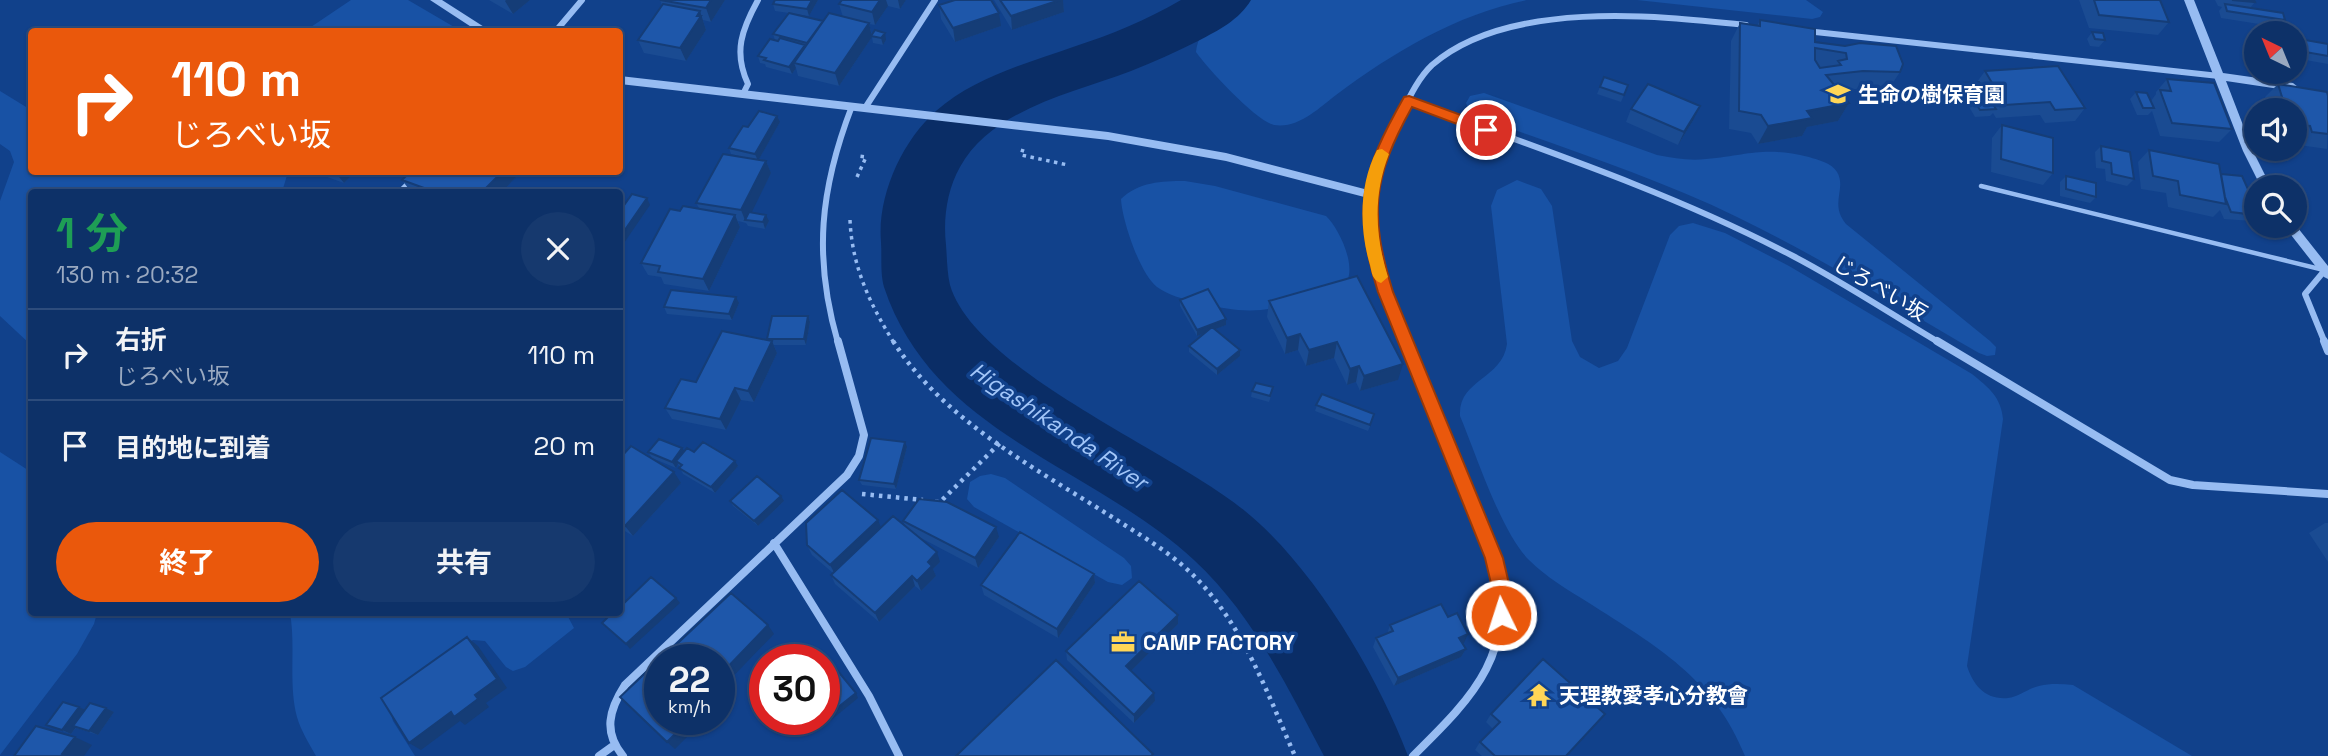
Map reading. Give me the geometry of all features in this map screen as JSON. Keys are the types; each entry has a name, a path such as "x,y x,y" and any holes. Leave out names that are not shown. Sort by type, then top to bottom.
{"street":[{"path":"435,0 480,28"},
{"path":"558,28 582,0"},
{"path":"743,94 748,84 739,69 737,48 743,27 758,0"},
{"path":"865,108 935,0"},
{"path":"2189,0 2261,175"},
{"path":"1582,9 1753,25"},
{"path":"1415,754 1465,703 1488,671 1500,634 1502,596 1494,558 1386,292 1373,251 1369,210 1375,172 1388,137 1431,66 1448,49 1468,36 1503,20"},
{"path":"1794,30 2219,76 2301,89"},
{"path":"623,80 925,114 1167,145 1372,195"},
{"name":"じろべい坂","path":"1409,101 1666,197 1731,225 1795,257 2170,480 2193,485 2328,494"},
{"path":"623,756 613,746 607,727 611,705 625,685 847,475 859,456 864,435 827,301 820,242 822,212 835,153 852,106"},
{"path":"403,189 417,175"},
{"path":"2299,238 2326,272 2305,294 2328,351"},
{"path":"774,543 857,676 899,756"},
{"path":"599,756 613,746"}],"lane":[{"path":"1980,186 2326,272"}],"path":[{"path":"1026,143 1021,155 1068,165"},
{"path":"835,153 866,157 856,182"},
{"path":"850,213 850,234 857,268 870,303 888,336 911,368 940,398 1000,443 1164,551 1194,576 1220,605 1240,638 1295,756"},
{"path":"830,490 940,502 1000,443"}],"shaded area":[{"path":"351,0 408,0 456,28 309,28"},
{"path":"1247,0 1527,0 1476,15 1426,37 1357,79 1300,121 1274,125 1245,105 1196,52 1198,42 1207,27"},
{"path":"1637,0 1806,0 1823,12 1820,17 1812,19"},
{"path":"0,91 28,108 28,175 287,175 283,189 28,189 28,342 0,316 0,201 14,162 10,151 0,144"},
{"path":"1484,93 1657,155 1700,160 1757,152 1780,152 1809,157 1828,164 1840,178 1838,203 1846,224 1990,341 1996,347 1995,355 1979,353 1799,249 1737,217 1642,176 1479,117 1469,111 1466,103 1470,96"},
{"path":"1517,180 1541,189 1552,206 1572,341 1580,357 1599,368 1618,361 1627,348 1670,235 1679,226 1693,223 1725,233 1789,266 1978,379 1997,399 2003,419 1967,666 1973,679 1981,690 2000,698 2012,697 2043,685 2073,685 2192,756 1745,756 1717,705 1680,666 1637,634 1557,583 1529,560 1509,531 1481,471 1460,416 1461,404 1473,386 1497,365 1507,344 1491,206 1497,190"},
{"path":"1185,181 1215,186 1326,216 1337,230 1346,251 1349,262 1347,280 1333,292 1284,306 1257,310 1214,306 1161,290 1144,271 1138,259 1128,233 1121,199 1143,186"},
{"path":"0,452 28,470 28,616 96,616 77,654 0,755"},
{"path":"991,474 1005,478 1124,558 1131,566 1132,578 1122,585 1108,582 974,507 967,499 970,482"},
{"path":"290,616 568,616 574,628 525,667 513,671 506,667 485,641 473,640 460,646 390,710 393,721 415,756 316,756 301,727 294,704"}],"building":[{"path":"660,0 711,0 706,8"},
{"path":"775,0 812,0 807,9 773,4"},
{"path":"842,0 880,0 872,12 839,4"},
{"path":"955,0 991,0 999,13 953,28 939,5"},
{"path":"1000,0 1060,0 1011,16"},
{"path":"2094,0 2160,0 2169,22 2099,15"},
{"path":"663,4 700,11 697,16 701,16 680,48 638,40"},
{"path":"2225,4 2283,13 2285,20 2227,11"},
{"path":"789,13 823,21 807,43 773,34"},
{"path":"829,13 869,23 835,73 794,63"},
{"path":"1760,20 1815,29 1815,42 1845,46 1860,43 1896,46 1903,64 1900,72 1863,71 1826,75 1849,103 1807,111 1812,118 1768,126 1761,115 1739,111 1740,23 1760,26","holes":["1815,48 1846,53 1847,59 1838,61 1841,65 1820,68 1815,60"]},
{"path":"875,30 885,33 881,38 871,36"},
{"path":"2092,32 2103,33 2105,40 2095,39"},
{"path":"780,38 805,45 789,67 758,56 770,39 778,41"},
{"path":"2307,40 2328,44 2328,56 2307,52"},
{"path":"2058,66 2085,108 2055,110 2050,102 2005,105 1985,71"},
{"path":"1604,77 1628,85 1624,95 1600,87"},
{"path":"2167,79 2214,83 2232,129 2172,123 2160,90 2171,91"},
{"path":"1979,82 1996,109 1980,110 1964,83"},
{"path":"1648,84 1700,106 1684,132 1631,109"},
{"path":"2278,84 2327,92 2328,134 2312,132 2310,126 2307,126 2307,98 2282,98"},
{"path":"2136,92 2147,93 2154,108 2143,108"},
{"path":"759,111 777,116 755,154 729,148 743,126 748,127"},
{"path":"2002,125 2053,138 2053,173 2001,159"},
{"path":"2101,146 2130,152 2134,179 2112,174 2111,163 2102,161"},
{"path":"2149,150 2219,164 2226,204 2180,195 2178,181 2153,176"},
{"path":"723,154 766,161 741,210 696,203"},
{"path":"2221,174 2242,176 2244,214 2231,212"},
{"path":"407,175 499,175 485,189 427,189 402,180"},
{"path":"2066,176 2096,183 2096,197 2066,189"},
{"path":"632,194 647,198 623,233 623,207"},
{"path":"683,206 735,215 703,279 658,272 660,266 641,263 670,209 680,211"},
{"path":"749,212 766,215 763,222 745,220"},
{"path":"1357,276 1403,364 1364,376 1359,366 1350,369 1337,342 1309,350 1300,334 1287,338 1269,301"},
{"path":"1208,289 1226,319 1197,330 1180,300"},
{"path":"671,290 736,297 729,314 664,307"},
{"path":"772,316 808,316 804,339 767,339"},
{"path":"1212,327 1240,350 1217,369 1189,346"},
{"path":"722,331 772,341 748,391 735,388 720,419 665,408 681,379 696,382"},
{"path":"1256,383 1273,387 1270,396 1252,391"},
{"path":"1322,394 1374,414 1370,425 1316,405"},
{"path":"871,438 905,442 894,484 859,480"},
{"path":"659,439 682,448 672,462 648,452"},
{"path":"703,442 735,461 711,487 679,468 682,465 676,461 687,448 694,452"},
{"path":"631,446 674,472 625,526 623,525 623,455"},
{"path":"757,476 781,496 754,521 730,501"},
{"path":"842,490 878,520 830,565 807,545 806,523"},
{"path":"919,499 947,502 996,527 975,558 903,521"},
{"path":"893,516 937,552 928,562 932,566 917,581 912,576 875,613 831,575"},
{"path":"1020,532 1094,574 1057,629 981,585"},
{"path":"651,577 676,598 626,644 602,623 609,616 623,616 623,604"},
{"path":"1139,581 1178,615 1126,666 1154,693 1134,715 1066,651"},
{"path":"731,593 768,625 735,659 735,644 677,644"},
{"path":"1441,604 1448,617 1457,613 1468,634 1459,638 1466,649 1398,678 1376,638 1393,631 1390,625"},
{"path":"467,637 497,679 475,695 478,699 454,717 451,712 409,743 381,698"},
{"name":"天理教愛孝心分教會","path":"1543,659 1605,714 1566,756 1495,756 1480,742 1500,722 1491,714"},
{"path":"1056,660 1153,754 956,756"},
{"path":"644,674 644,720 620,697"},
{"path":"840,674 856,693 840,706"},
{"path":"63,702 79,707 62,730 46,725"},
{"path":"90,703 106,708 89,731 73,726"},
{"path":"36,726 75,737 62,754 69,756 14,756"},
{"path":"660,735 674,735 667,742"}],"waterway":[{"name":"Higashikanda River","path":"1223,0 1154,38 1011,93 974,114 957,128 931,162 916,201 912,229 917,285 940,332 977,373 1024,409 1178,503 1238,553 1271,592 1300,633 1326,677 1366,756"}],"slow traffic":[{"path":"1381,277 1373,251 1369,210 1375,172 1382,154"}],"place":[{"name":"生命の樹保育園","path":"1838,94"},
{"name":"CAMP FACTORY","path":"1123,642"},
{"name":"天理教愛孝心分教會","path":"1539,695"}],"route":[{"path":"1486,130 1409,101 1388,137 1375,172 1369,210 1373,251 1386,292 1494,558 1502,596 1501,615"}]}
